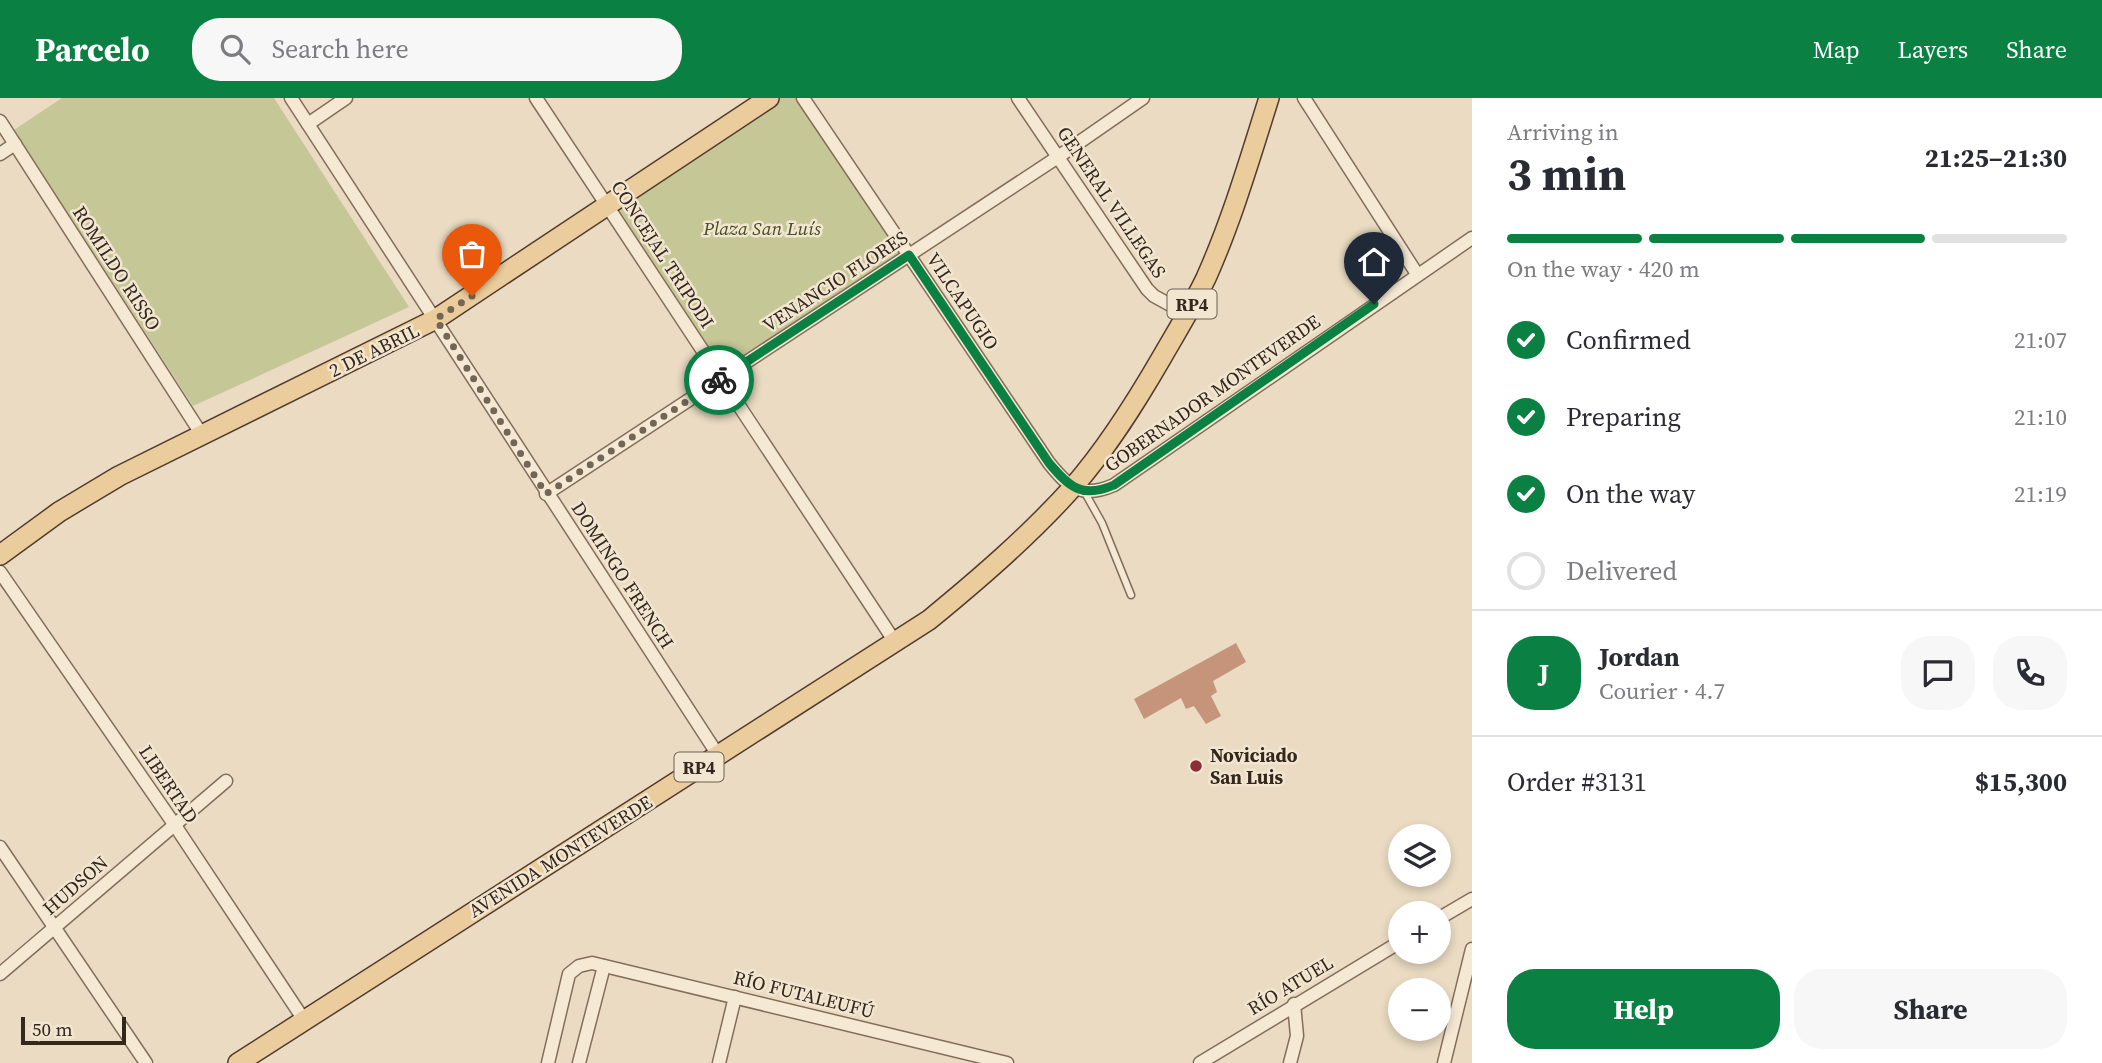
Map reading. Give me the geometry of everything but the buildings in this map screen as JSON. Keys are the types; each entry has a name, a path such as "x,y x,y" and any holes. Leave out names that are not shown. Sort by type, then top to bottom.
{"main road":[{"name":"2 DE ABRIL","path":"0,555 96,489 436,319 769,98"},
{"name":"RP4","path":"1079,489 1135,403 1206,278 1226,228 1269,98"},
{"name":"AVENIDA MONTEVERDE","path":"238,1063 929,620 1079,489"}],"street":[{"name":"DOMINGO FRENCH","path":"291,98 718,755"},
{"path":"308,124 346,98"},
{"name":"CONCEJAL TRIPODI","path":"536,98 895,642"},
{"name":"VILCAPUGIO","path":"803,98 1049,463 1079,489"},
{"name":"GENERAL VILLEGAS","path":"1018,98 1147,289 1154,296 1187,314"},
{"name":"VENANCIO FLORES","path":"546,494 1058,157 1143,98"},
{"path":"1304,98 1417,274"},
{"name":"ROMILDO RISSO","path":"0,121 202,435"},
{"path":"0,154 15,144"},
{"name":"GOBERNADOR MONTEVERDE","path":"1079,489 1098,492 1114,485 1472,238"},
{"name":"LIBERTAD","path":"0,572 174,824 304,1020"},
{"name":"HUDSON","path":"0,974 226,780"},
{"path":"0,847 146,1063"},
{"path":"1451,911 1472,899"},
{"name":"RÍO ATUEL","path":"1200,1063 1388,949"},
{"path":"1444,1063 1472,950"},
{"path":"548,1063 569,974 579,966 598,965 579,1063"},
{"name":"RÍO FUTALEUFÚ","path":"598,965 989,1061 1007,1063"},
{"path":"719,1063 735,997"},
{"path":"1290,1063 1297,1036 1294,1004"}],"lane":[{"path":"1079,489 1102,523 1131,595"}],"green space":[{"path":"62,98 274,98 409,307 193,406 14,130"},
{"name":"Plaza San Luís","path":"769,98 803,98 909,255 721,379 607,204"}],"way so far":[{"path":"472,296 436,319 546,494 719,380"}],"place":[{"name":"Noviciado San Luis","path":"1196,766"}],"route":[{"path":"719,380 909,255 1049,463 1073,487 1098,492 1114,485 1374,304"}]}
